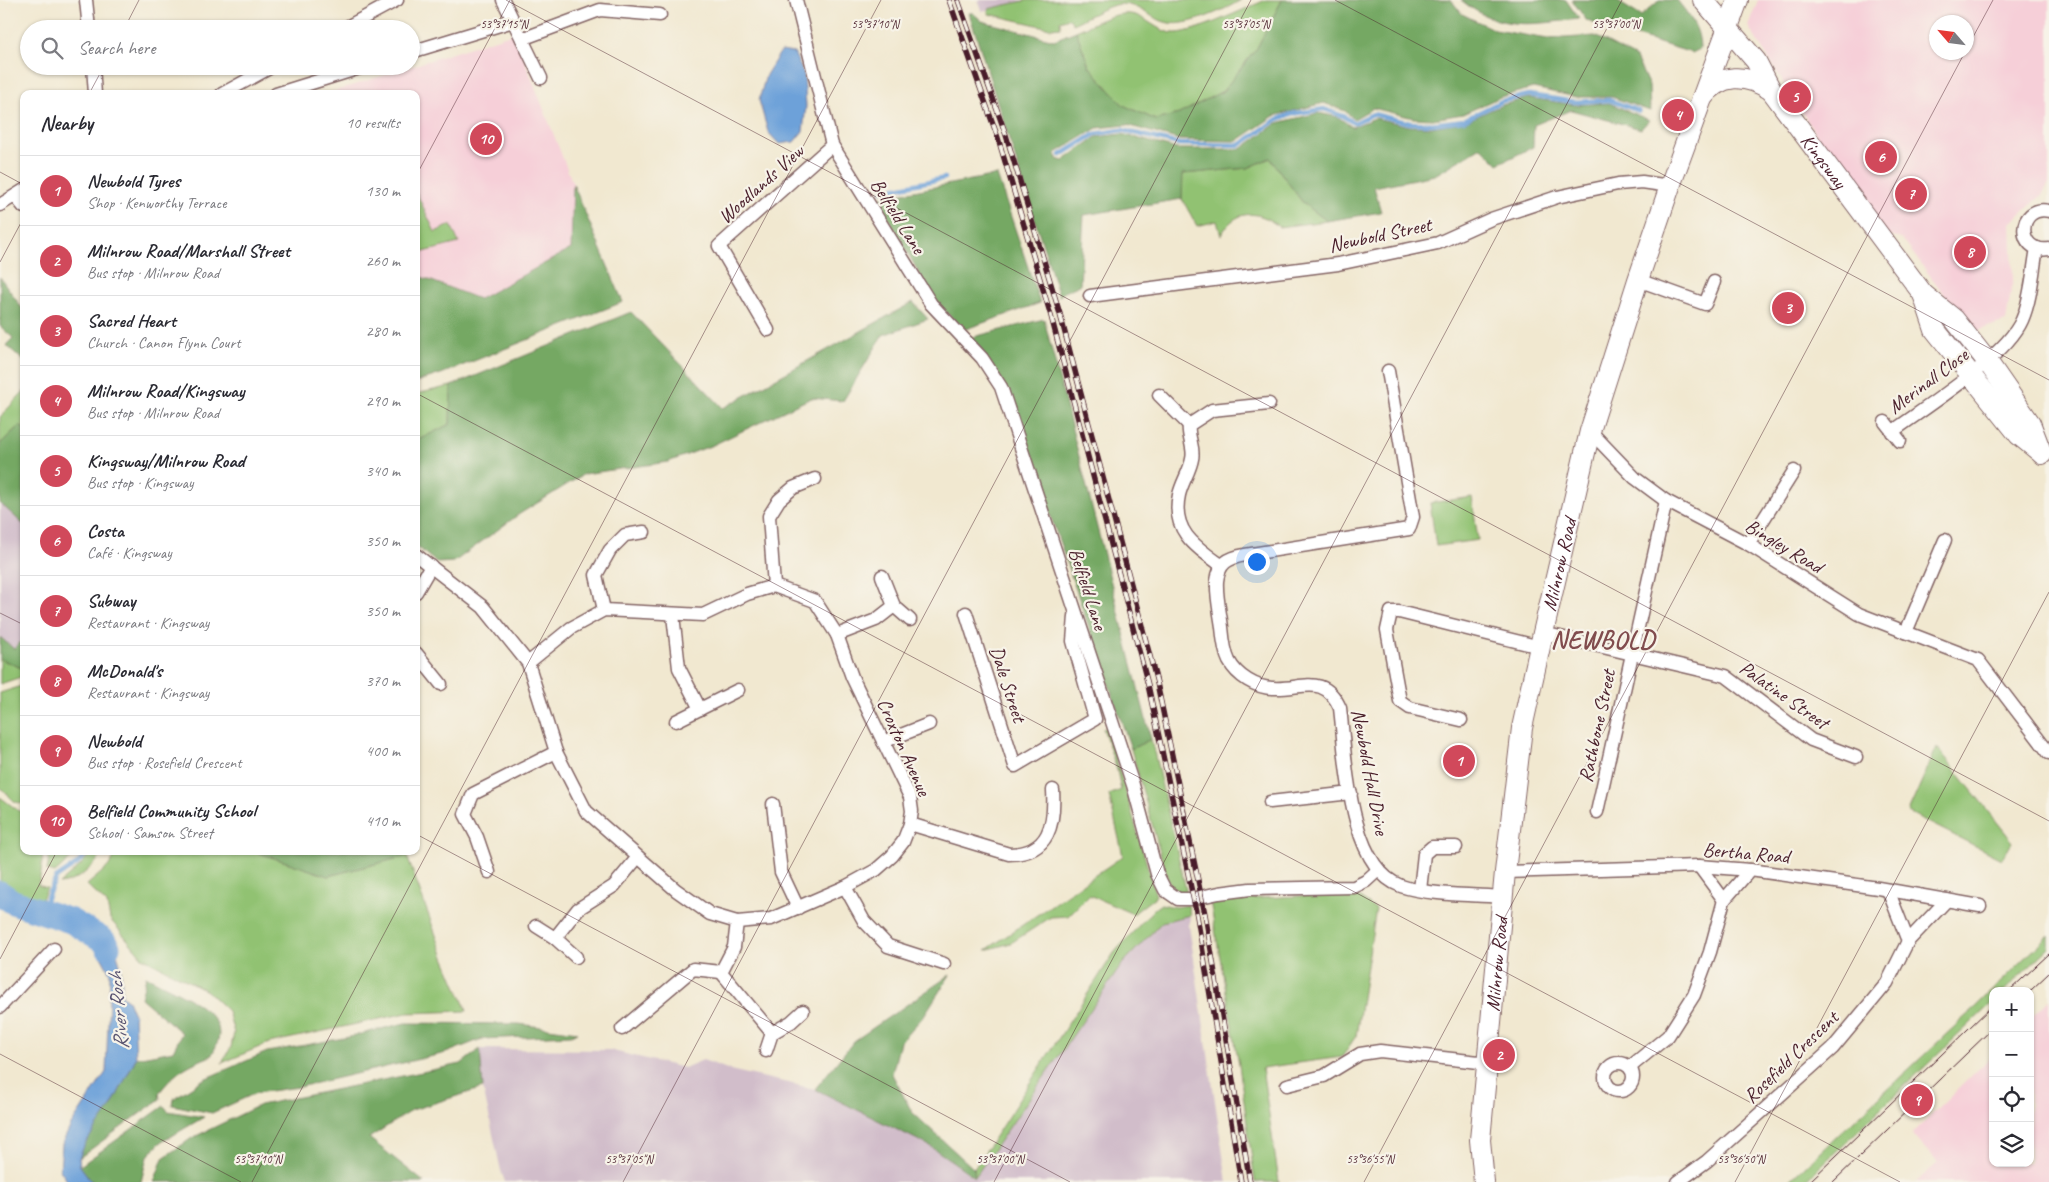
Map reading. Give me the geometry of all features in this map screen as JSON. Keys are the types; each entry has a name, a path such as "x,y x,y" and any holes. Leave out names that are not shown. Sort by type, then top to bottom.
{"main road":[{"name":"Kingsway","path":"1703,0 1756,61 1770,90 1923,294 1954,318 1987,361 2030,423 2046,458"},
{"name":"Milnrow Road","path":"1484,1182 1480,1140 1505,872 1522,728 1590,431 1670,186 1738,0"},
{"path":"1701,100 1713,85 1731,78 1747,79 1770,90"},
{"name":"Kingsway","path":"1923,294 1935,330 2019,434 2046,458"}],"street":[{"path":"86,0 88,20"},
{"path":"503,0 541,78"},
{"name":"Belfield Lane","path":"796,0 832,145 931,304 982,358 1001,387 1076,610 1133,785 1158,874 1165,890 1178,899 1191,899 1219,892 1250,889 1354,887 1366,881 1378,870"},
{"path":"360,20 394,1"},
{"path":"522,39 600,10 660,15"},
{"path":"420,49 513,21"},
{"path":"94,75 95,90"},
{"path":"229,90 257,75"},
{"path":"289,90 337,75"},
{"name":"Woodlands View","path":"768,330 719,246 832,145"},
{"name":"Newbold Street","path":"1090,296 1338,264 1438,244 1491,219 1557,197 1618,184 1642,182 1670,186"},
{"path":"0,205 19,193"},
{"path":"2043,248 2026,239 2024,228 2025,222 2033,213 2039,210 2049,211"},
{"name":"Merinall Close","path":"1892,432 1987,361 2010,339 2023,319 2043,248"},
{"path":"1638,280 1706,304 1714,282"},
{"path":"1269,404 1212,410 1189,425 1188,431 1193,457 1179,495 1178,513 1188,539 1221,565 1232,558 1409,529 1413,517 1388,370"},
{"path":"1159,395 1189,425"},
{"name":"Bingley Road","path":"1590,431 1635,478 1666,501 1748,544 1859,614 1978,660 2049,753"},
{"path":"1748,544 1794,471"},
{"path":"528,663 571,628 604,610 704,615 747,594 774,586 769,516 779,500 793,488 816,479"},
{"name":"Rathbone Street","path":"1597,812 1666,501"},
{"path":"604,610 596,575 610,550 625,535 644,532"},
{"path":"1906,632 1945,540"},
{"name":"Croxton Avenue","path":"420,558 484,607 528,663 556,752 586,811 695,905 710,914 737,922 770,919 845,887 876,870 892,856 903,842 910,824 912,811 910,797 852,677 837,635 815,601 774,586"},
{"name":"Newbold Hall Drive","path":"1221,565 1217,586 1224,647 1229,661 1241,675 1256,684 1274,688 1304,684 1318,686 1329,692 1336,699 1340,708 1351,793 1361,839 1368,856 1378,870"},
{"path":"420,585 431,566"},
{"path":"882,576 894,606 910,620"},
{"path":"837,635 876,620 894,606"},
{"name":"Dale Street","path":"966,613 1015,766 1095,720 1073,642 1076,610"},
{"name":"Palatine Street","path":"1461,720 1410,708 1400,701 1387,630 1392,612 1542,640 1631,654 1726,676 1811,740 1856,757"},
{"path":"673,614 679,668 700,709"},
{"path":"420,658 441,684"},
{"path":"676,721 738,690"},
{"path":"883,742 929,724"},
{"path":"489,872 477,837 466,814 473,794 556,752"},
{"path":"910,824 1009,854 1022,854 1045,839 1054,812 1053,790"},
{"path":"1270,802 1351,793"},
{"path":"773,804 781,872 798,908"},
{"path":"1420,890 1424,854 1432,847 1456,847"},
{"path":"555,938 578,909 614,886 638,857"},
{"path":"1698,866 1724,900"},
{"name":"Bertha Road","path":"1505,872 1698,866 1750,870 1888,890 1980,906"},
{"path":"1378,870 1389,881 1403,887 1503,897"},
{"path":"1630,1067 1668,1036 1694,995 1710,952 1724,900 1750,870"},
{"path":"845,887 864,921 888,946 944,964"},
{"path":"1888,890 1908,941"},
{"name":"Rosefield Crescent","path":"1678,1182 1707,1161 1833,1048 1887,983 1908,941 1947,900"},
{"path":"721,972 734,947 737,922"},
{"path":"536,926 555,938 576,957"},
{"path":"0,1007 54,949"},
{"path":"622,1029 693,969 721,972 772,1033"},
{"path":"766,1051 772,1033 791,1022 803,1010"},
{"path":"1287,1086 1324,1076 1360,1054 1380,1051 1488,1063"}],"shaded area":[{"path":"978,0 1028,0 982,11"},
{"path":"1758,0 2049,0 2049,183 2042,195 2011,223 2013,279 2006,321 1973,332 1902,239 1878,234 1748,26"},
{"path":"514,33 573,184 571,249 479,299 420,277 420,90 338,90 385,75 420,75 420,64"},
{"path":"0,503 20,521 20,642 14,649 0,637"},
{"path":"1190,915 1189,926 1227,1182 505,1182 483,1088 480,1049 609,1050 684,1068 703,1060 730,1070 815,1089 930,1146 974,1177 1123,963 1162,922"},
{"path":"2049,1000 2049,1182 1916,1182 1938,1163 1912,1134 1989,1059 1989,1167 2034,1167 2034,1015"}],"green space":[{"path":"1028,0 1241,0 1206,17 1177,24 1156,19 1126,4 1103,9 1073,24 1069,18 1060,21 1061,27 1050,28 989,14 988,9"},
{"path":"1266,0 1282,0 1257,48 1223,91 1179,114 1156,120 1123,105 1089,66 1076,31 1115,15 1131,14 1143,18 1156,27 1171,33 1185,32"},
{"path":"1282,0 1451,0 1462,14 1495,30 1548,39 1595,36 1636,58 1649,86 1650,111 1612,97 1576,97 1533,88 1500,97 1463,114 1433,119 1413,118 1373,108 1354,119 1345,111 1324,103 1274,116 1237,141 1180,140 1127,125 1097,128 1056,153 1057,159 1063,161 1096,137 1122,134 1177,149 1241,149 1277,123 1318,113 1338,117 1352,127 1375,118 1409,126 1432,127 1466,121 1502,105 1529,98 1575,105 1609,103 1649,120 1641,129 1571,110 1534,125 1533,147 1498,164 1481,147 1435,175 1374,187 1381,212 1327,221 1303,203 1270,158 1248,168 1183,174 1182,199 1084,215 1080,285 1059,296 969,13 973,13 982,21 1054,40 1076,31 1089,66 1123,105 1156,120 1179,114 1223,91 1257,48"},
{"path":"1461,0 1566,0 1579,19 1532,24 1503,21 1475,10"},
{"path":"1572,0 1615,0 1641,16 1660,0 1677,0 1696,28 1700,49 1692,53 1587,21"},
{"path":"1270,158 1303,203 1327,221 1279,227 1263,217 1247,215 1232,221 1221,236 1217,221 1197,226 1182,199 1182,174 1248,168"},
{"path":"997,175 1040,303 963,330 934,300 877,198"},
{"path":"573,184 623,302 420,381 420,277 479,299 571,249"},
{"path":"420,200 435,232 451,225 459,243 420,253"},
{"path":"0,277 20,305 20,357 6,345 13,338 0,326"},
{"path":"913,302 928,319 883,335 843,401 811,398 713,445 668,462 584,474 518,515 454,562 437,563 420,549 420,439 450,424 451,386 631,312 723,408"},
{"path":"1044,319 1151,739 1131,749 1014,410 969,338"},
{"path":"451,386 450,424 420,439 420,393"},
{"path":"20,395 20,425 0,444 0,417"},
{"path":"20,425 20,521 0,503 0,444"},
{"path":"1472,497 1478,540 1436,546 1430,503"},
{"path":"0,637 14,649 20,642 20,667 0,659"},
{"path":"0,659 20,667 20,677 0,684"},
{"path":"20,686 20,803 15,802 0,787 0,693"},
{"path":"1107,727 1156,896 1133,914 1089,895 1068,916 1051,917 1011,943 986,950 1123,856 1109,795 1121,790 1117,770 1103,728"},
{"path":"1151,739 1187,894 1176,890 1168,881 1131,749"},
{"path":"1937,747 2013,842 2001,859 1908,812"},
{"path":"0,797 20,811 20,855 43,855 38,885 47,888 40,904 0,887"},
{"path":"49,855 75,855 55,873 47,871"},
{"path":"89,855 102,855 85,873 66,883 59,884 81,865"},
{"path":"116,855 265,855 328,876 407,856 444,957 467,1011 407,1013 269,1043 222,1063 231,1047 234,1033 228,1011 207,991 142,957 110,919 107,904 87,885 108,867"},
{"path":"265,855 407,855 407,856 328,876"},
{"path":"1352,893 1376,909 1356,1036 1342,1057 1262,1068 1279,1182 1255,1182 1239,1065 1210,901"},
{"path":"1161,904 1175,907 1188,905 1190,915 1162,922 1123,963 975,1177 974,1169 1114,953 1154,909"},
{"path":"2049,935 2049,948 2008,987 1996,987"},
{"path":"950,975 923,1017 900,1042 892,1074 912,1112 974,1169 975,1177 930,1146 815,1089 854,1041"},
{"path":"146,976 187,997 207,1012 214,1019 218,1027 218,1042 211,1056 188,1066 176,1074 159,1093 160,1099 79,1158 84,1144 112,1105 136,1058 173,1051 182,1033 141,998"},
{"path":"1989,994 1989,1006 1804,1182 1788,1182"},
{"path":"405,1023 519,1024 578,1032 571,1035 482,1039 446,1053 299,1087 256,1093 212,1113 172,1105 173,1099 204,1079 267,1052 349,1037"},
{"path":"480,1049 483,1088 412,1110 369,1138 424,1182 154,1182 163,1158 192,1138 260,1105 461,1064"},
{"path":"164,1106 168,1111 204,1117 160,1143 147,1157 141,1182 92,1182 80,1166"}],"water":[{"path":"781,51 794,53 804,74 806,106 803,131 794,142 779,144 768,132 759,100 766,75"},
{"path":"0,887 40,904 74,913 80,917 69,929 0,902"},
{"path":"85,921 112,946 119,961 122,996 128,1000 134,1015 136,1058 112,1105 85,1144 79,1158 80,1166 92,1182 68,1182 60,1170 62,1144 71,1125 106,1072 110,973 95,946 75,932"}],"waterway":[{"path":"1061,155 1095,134 1122,130 1179,144 1240,145 1276,120 1291,114 1324,109 1343,116 1354,123 1373,114 1410,123 1432,124 1464,120 1502,101 1529,95 1575,102 1609,100 1639,111"},
{"path":"882,191 945,178"},
{"path":"43,910 56,878 77,864 85,855"},
{"name":"River Roch","path":"0,893 13,902 71,921 103,940 108,947"}],"tram line":[{"path":"2013,987 2049,954"},
{"path":"2034,987 2049,973"},
{"path":"1809,1182 1989,1009"},
{"path":"1833,1182 1989,1032"}],"railway":[{"path":"949,0 998,138 1051,316 1148,685 1197,916 1241,1182"},
{"path":"958,0 1006,135 1060,314 1157,683 1205,914 1250,1182"}],"place":[{"name":"Kingsway/Milnrow Road","path":"1795,97"},
{"name":"Milnrow Road/Kingsway","path":"1678,115"},
{"name":"Belfield Community School","path":"486,139"},
{"name":"Costa","path":"1881,157"},
{"name":"Subway","path":"1911,194"},
{"name":"McDonald's","path":"1970,252"},
{"name":"Sacred Heart","path":"1788,308"},
{"name":"Newbold Tyres","path":"1459,761"},
{"name":"Milnrow Road/Marshall Street","path":"1499,1055"},
{"name":"Newbold","path":"1917,1100"}],"district":[{"name":"NEWBOLD","path":"1603,640"}]}
